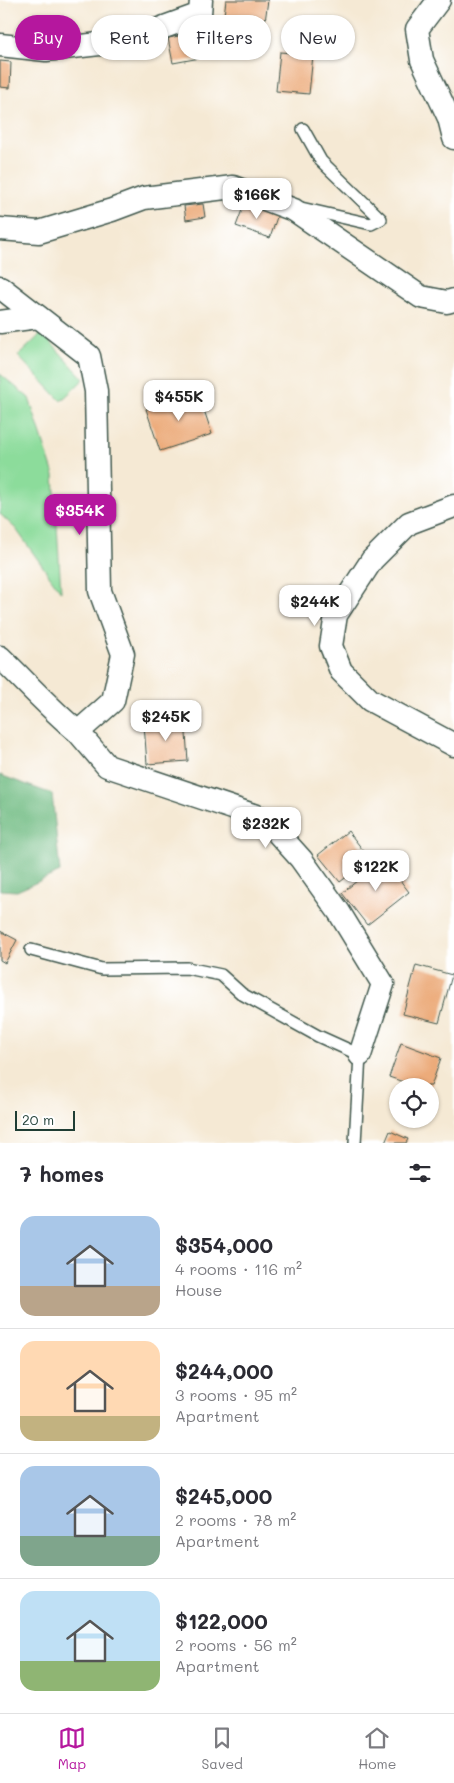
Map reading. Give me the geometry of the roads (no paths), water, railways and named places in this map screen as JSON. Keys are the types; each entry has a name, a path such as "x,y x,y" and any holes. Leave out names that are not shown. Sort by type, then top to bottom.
{"street":[{"path":"0,45 46,50 126,42 200,14 201,0"},
{"path":"439,0 417,29 422,60 449,118 454,138"},
{"path":"0,229 39,232 112,210 144,198 233,187 294,210 421,297 447,302 454,300"},
{"path":"0,287 89,356 96,391 100,591 122,654 114,701 78,732"},
{"path":"0,322 38,317"},
{"path":"454,506 409,523 372,560 336,615 331,646 341,671 370,700 454,745"},
{"path":"0,658 55,713 78,732 108,766 265,820 301,859 339,912 383,984 360,1054"}],"lane":[{"path":"294,210 302,207 371,224 381,219 321,161 302,129"},
{"path":"31,950 102,969 188,968 221,975 242,994 318,1036 360,1054 355,1143"}]}
